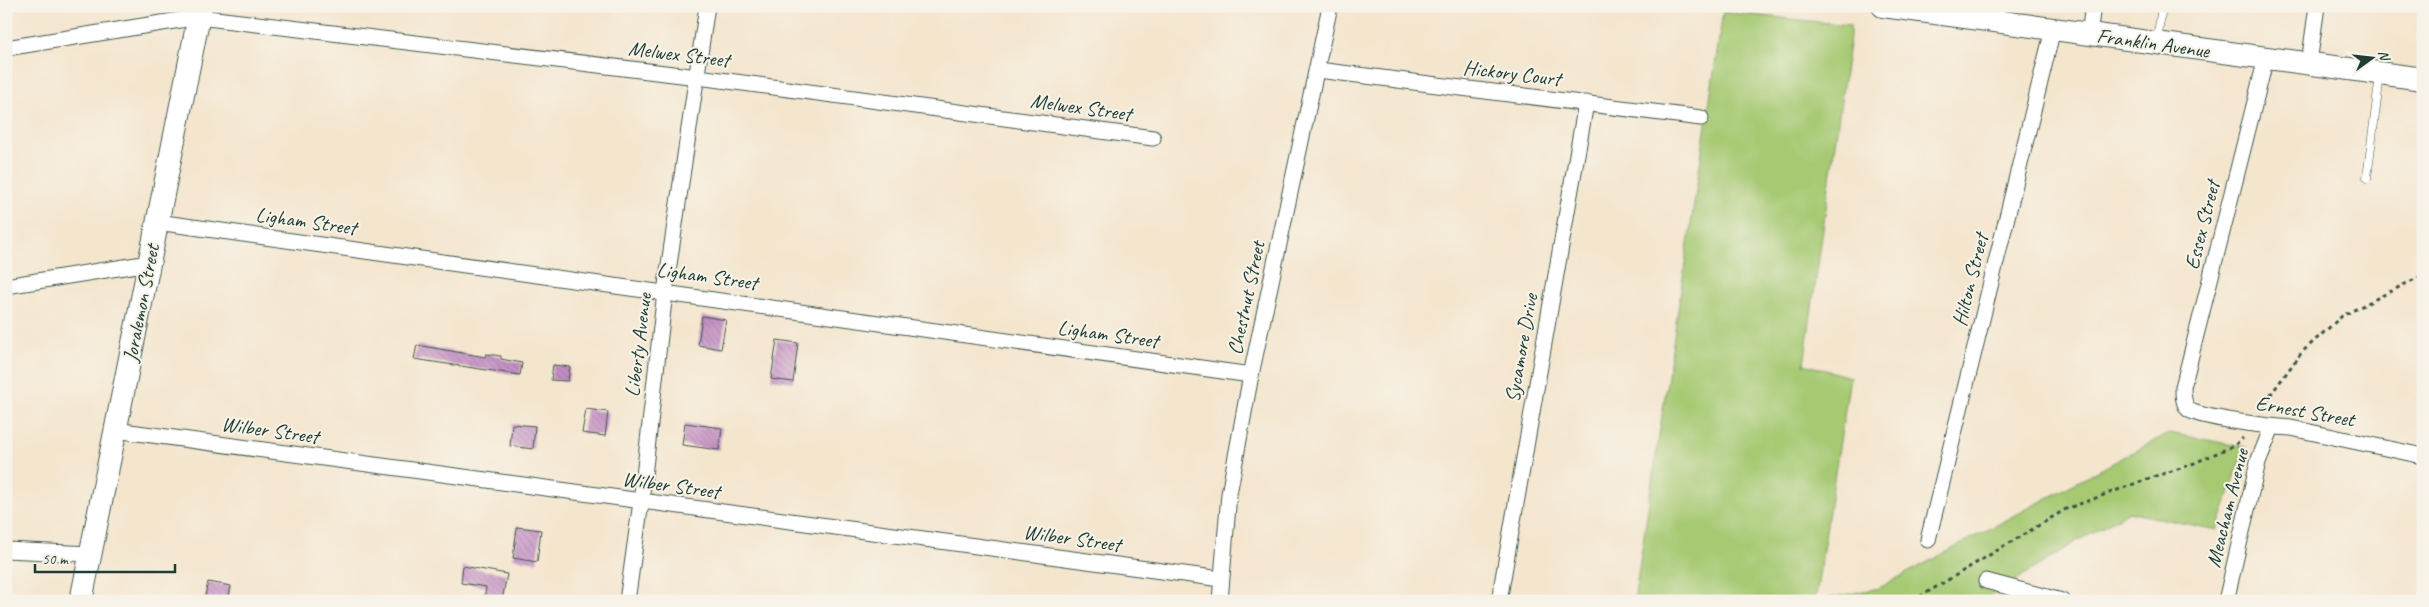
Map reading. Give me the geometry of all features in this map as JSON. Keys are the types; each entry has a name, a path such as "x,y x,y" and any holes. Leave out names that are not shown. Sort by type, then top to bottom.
{"street":[{"name":"Liberty Avenue","path":"627,601 641,502 665,292 707,6"},
{"name":"Chestnut Street","path":"1220,601 1229,494 1251,375 1318,70 1330,6"},
{"name":"Franklin Avenue","path":"1884,6 1930,9 1992,17 2053,29 2423,79"},
{"path":"2089,34 2093,6"},
{"path":"2309,63 2316,6"},
{"name":"Melwex Street","path":"6,48 200,12 1153,138"},
{"name":"Joralemon Street","path":"81,601 200,12"},
{"name":"Hilton Street","path":"1928,540 2053,29"},
{"name":"Essex Street","path":"2184,403 2183,387 2266,58"},
{"name":"Hickory Court","path":"1318,70 1701,118"},
{"name":"Sycamore Drive","path":"1499,601 1586,103"},
{"name":"Ligham Street","path":"157,222 1251,375"},
{"path":"6,286 149,263"},
{"name":"Ernest Street","path":"2184,403 2193,413 2265,426 2291,428 2423,456"},
{"name":"Meacham Avenue","path":"2226,601 2265,426"},
{"name":"Wilber Street","path":"115,430 1221,579"},
{"path":"6,550 91,554"},
{"path":"1986,581 2062,601"}],"lane":[{"path":"2156,43 2162,6"},
{"path":"2367,178 2381,73"}],"path":[{"path":"1913,601 2066,509 2217,453 2265,426 2271,394 2302,352 2342,316 2423,274"}],"green space":[{"path":"1723,12 1850,25 1850,37 1804,364 1850,377 1815,601 1634,601"},
{"path":"2169,433 2245,447 2217,530 2128,512 2072,544 1984,601 1816,601 1879,588"}],"building":[{"path":"702,316 726,320 721,349 698,345"},
{"path":"777,340 798,343 793,382 771,379"},
{"path":"417,345 485,357 486,354 501,356 501,359 522,363 520,375 414,359"},
{"path":"553,365 570,367 568,381 551,380"},
{"path":"586,409 608,412 605,436 582,433"},
{"path":"685,423 722,428 719,450 682,445"},
{"path":"512,424 535,426 533,449 510,446"},
{"path":"517,527 541,530 537,562 513,558"},
{"path":"463,566 507,574 502,601 484,601 486,587 461,583"},
{"path":"208,582 231,586 228,601 204,601"}]}
